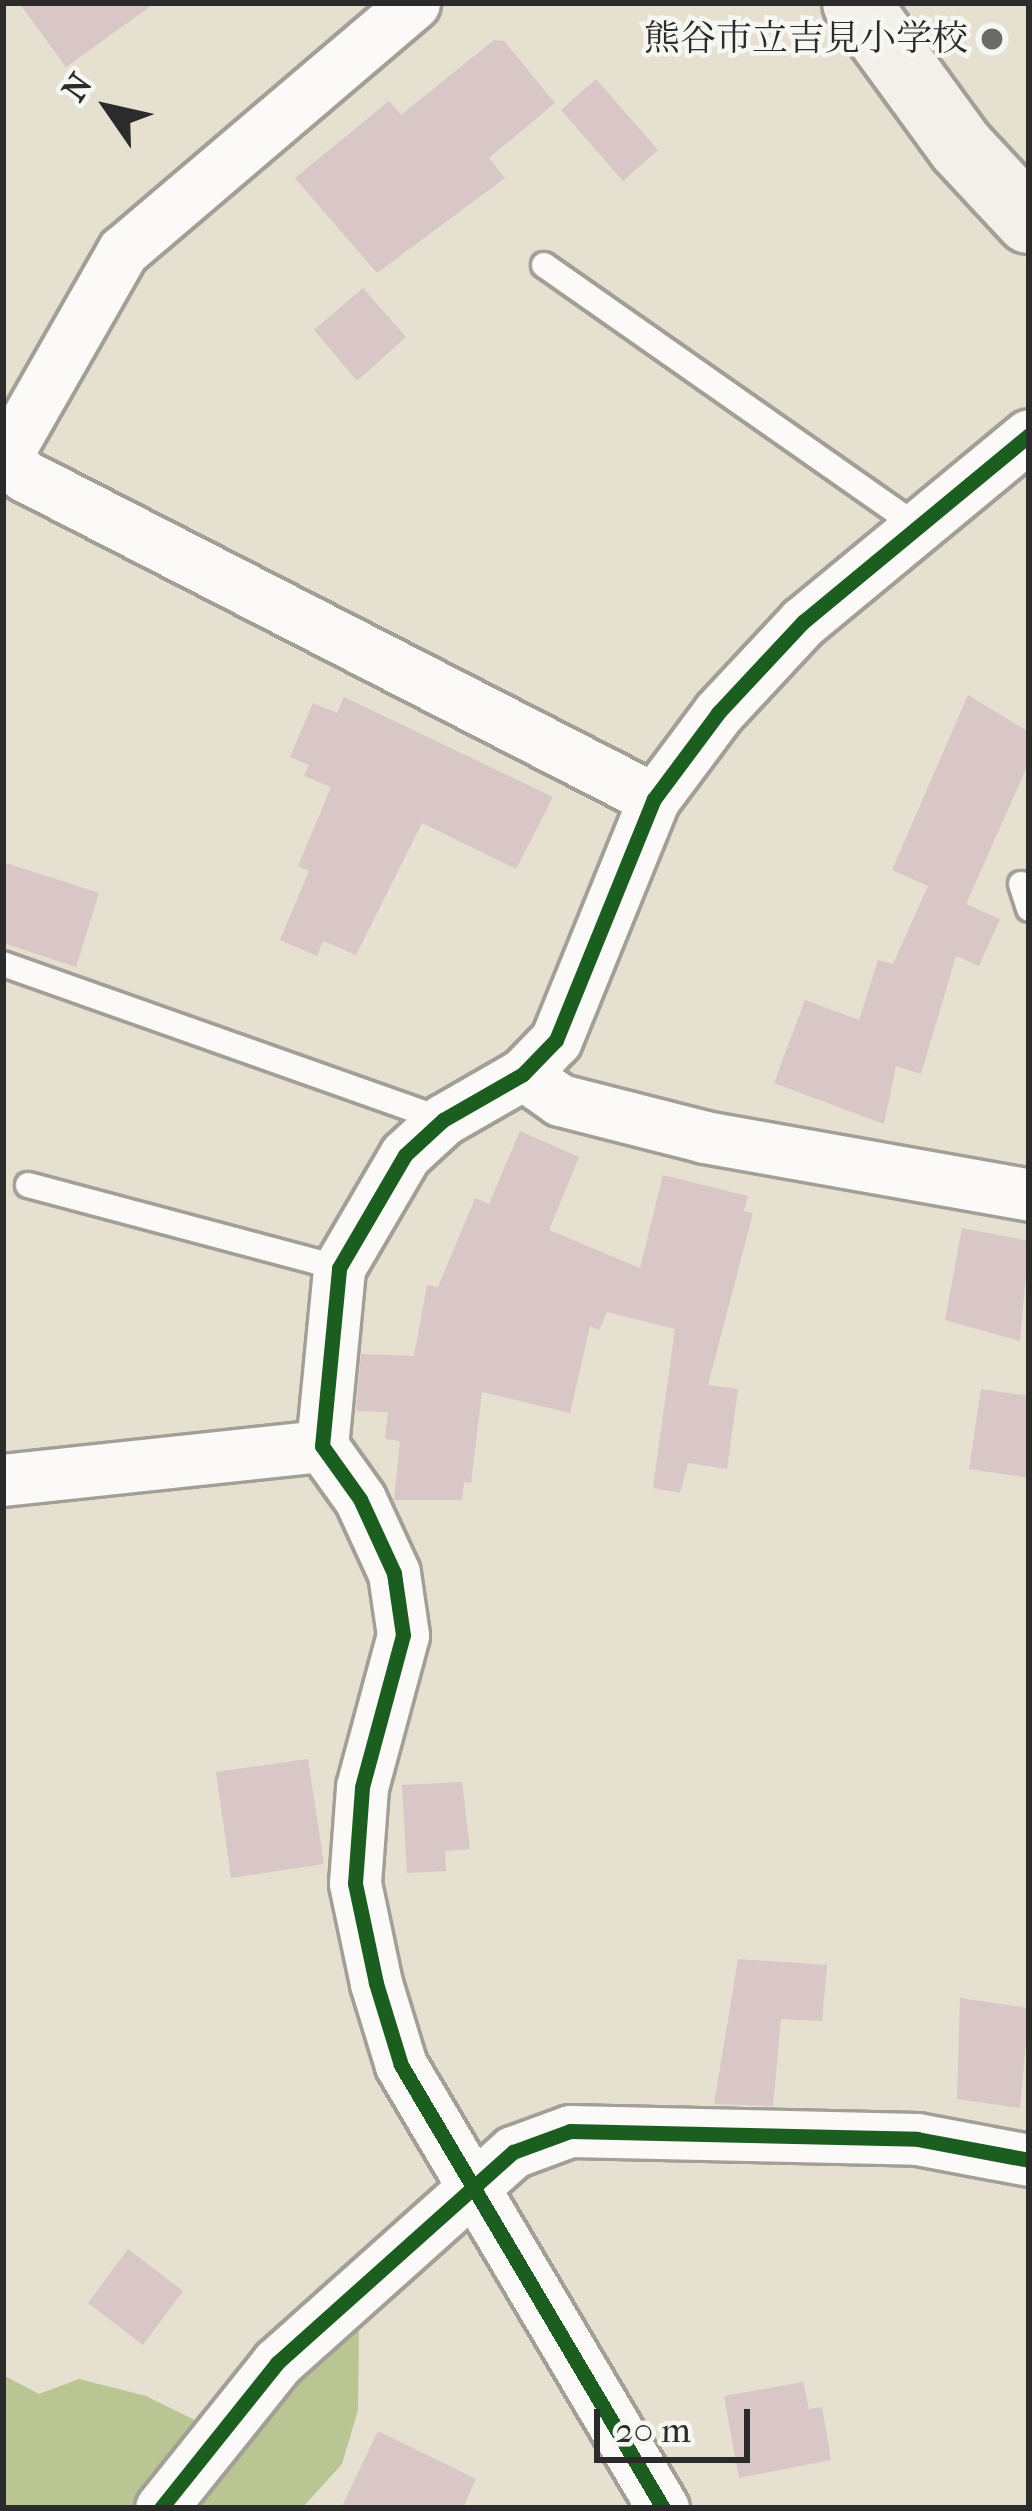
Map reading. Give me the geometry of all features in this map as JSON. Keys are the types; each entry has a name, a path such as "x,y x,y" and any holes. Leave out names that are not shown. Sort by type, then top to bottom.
{"main road":[{"path":"856,3 961,147 1029,220"}],"street":[{"path":"414,3 123,251 3,460 654,799"},
{"path":"663,2508 401,2065 355,1882 362,1787 404,1636 394,1573 360,1499 322,1446 339,1268 405,1155 443,1120 523,1074 556,1040 654,799 718,713 803,622 1029,435"},
{"path":"523,1074 560,1100 705,1137 1029,1195"},
{"path":"3,1480 322,1446"},
{"path":"161,2508 277,2363 513,2152 570,2131 917,2138 1029,2160"}],"lane":[{"path":"544,265 917,526"},
{"path":"1021,884 1029,909"},
{"path":"3,964 443,1120"},
{"path":"28,1185 339,1268"}],"green space":[{"path":"359,2329 358,2410 342,2464 302,2508 3,2508 3,2375 39,2394 79,2379 146,2396 227,2436 334,2334"}],"building":[{"path":"19,3 155,3 66,67"},
{"path":"494,40 504,41 555,103 489,158 505,178 377,273 295,178 389,101 401,115"},
{"path":"596,79 658,150 623,181 561,110"},
{"path":"363,288 406,337 357,381 314,330"},
{"path":"968,695 1029,732 1029,762 966,904 1000,919 979,966 956,956 921,1074 896,1066 884,1124 774,1083 805,1000 859,1020 878,960 893,964 928,886 892,870"},
{"path":"344,697 553,797 516,869 422,823 356,955 323,941 317,956 280,940 309,871 298,866 331,787 304,776 309,765 290,757 313,703 337,713"},
{"path":"3,862 99,893 76,967 3,943"},
{"path":"520,1131 579,1157 549,1230 640,1268 663,1175 748,1196 744,1211 753,1213 708,1385 738,1389 727,1469 688,1463 680,1493 653,1488 675,1329 607,1312 599,1330 590,1326 570,1413 482,1392 471,1483 464,1482 462,1500 394,1500 400,1441 385,1439 388,1412 356,1411 361,1354 414,1356 427,1285 438,1287 475,1198 489,1204"},
{"path":"962,1228 1029,1241 1020,1341 945,1320"},
{"path":"981,1389 1029,1396 1029,1478 969,1469"},
{"path":"308,1759 324,1864 231,1878 216,1772"},
{"path":"462,1782 470,1849 445,1851 446,1871 407,1873 402,1785"},
{"path":"738,1959 827,1965 822,2021 781,2019 773,2106 714,2104"},
{"path":"960,1998 1029,2008 1020,2108 957,2099"},
{"path":"128,2249 183,2291 143,2345 88,2303"},
{"path":"803,2382 809,2409 822,2407 831,2460 739,2478 724,2396"},
{"path":"378,2431 476,2479 463,2508 341,2508"}],"cycle path":[{"path":"663,2508 401,2065 376,1983 355,1883 362,1787 403,1635 394,1573 360,1499 322,1446 339,1268 405,1155 443,1120 523,1074 556,1040 654,799 718,713 803,622 1029,435"},
{"path":"161,2508 277,2363 513,2152 570,2131 917,2139 1029,2160"}],"place":[{"name":"熊谷市立吉見小学校","path":"992,39"}]}
